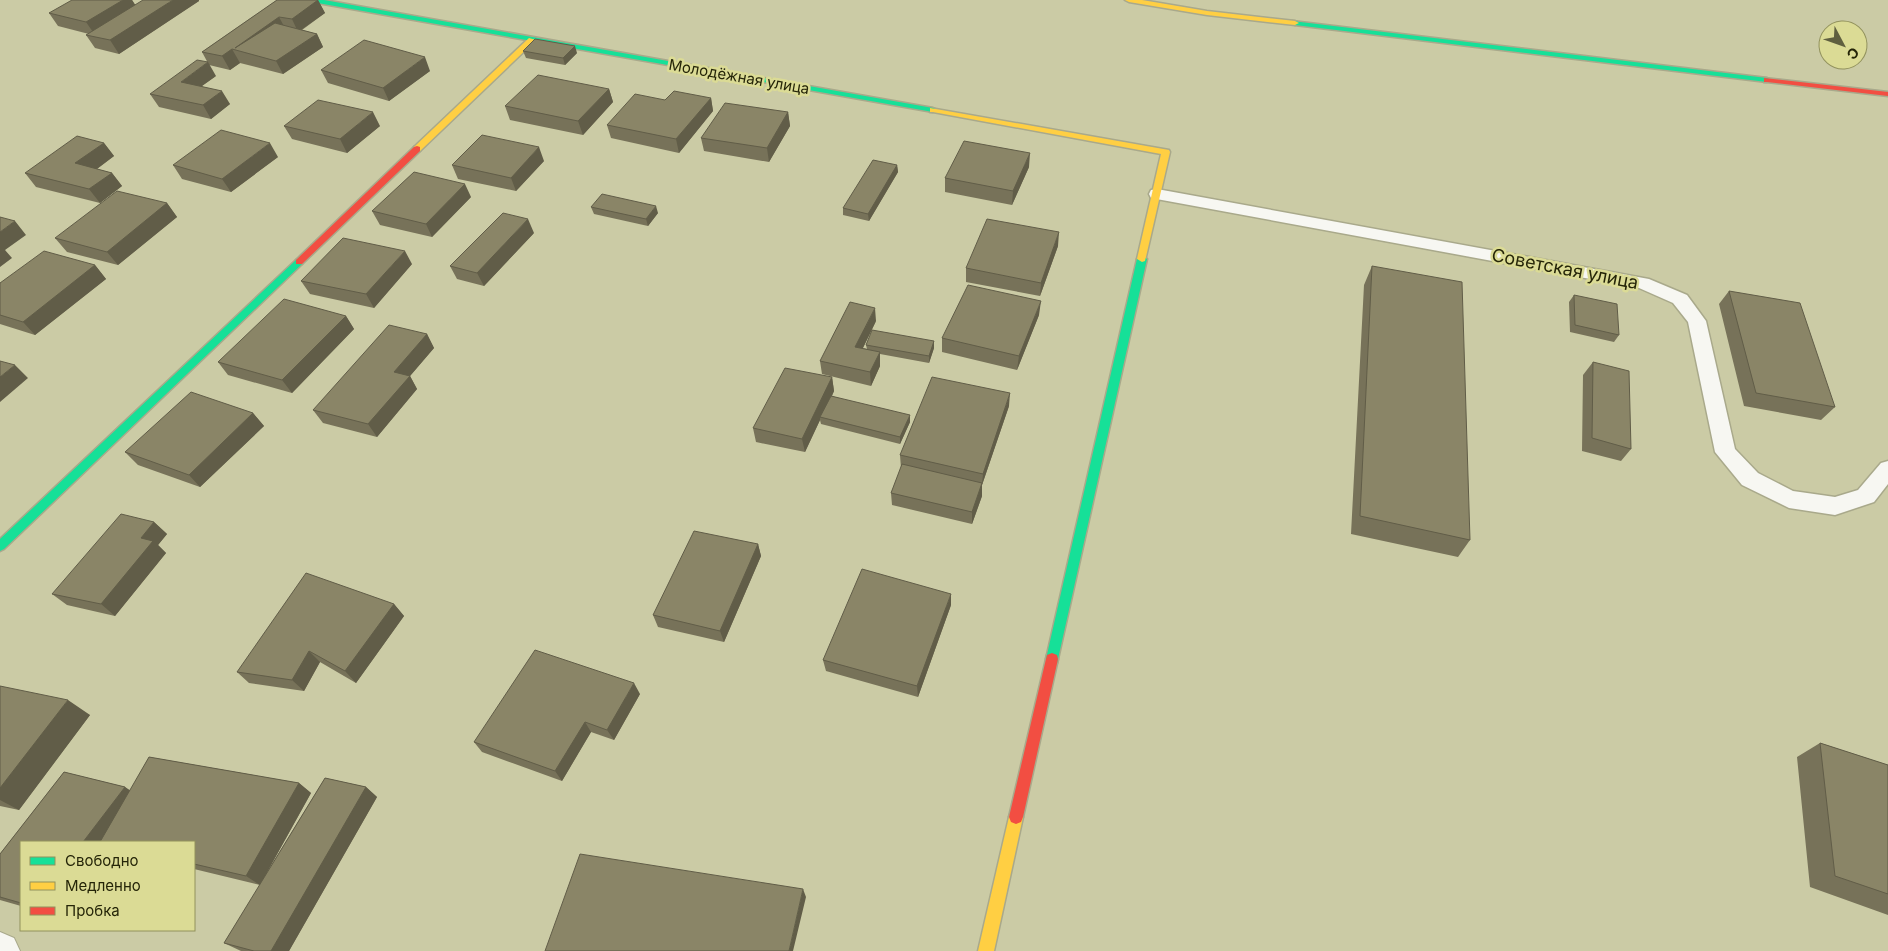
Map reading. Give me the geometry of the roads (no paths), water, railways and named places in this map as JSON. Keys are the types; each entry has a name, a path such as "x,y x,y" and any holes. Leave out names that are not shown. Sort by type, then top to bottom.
{"main road":[{"name":"Молодёжная улица","path":"312,0 1166,152 1156,194"},
{"path":"1129,0 1216,14 1888,94"},
{"path":"0,546 532,40"},
{"path":"986,951 1156,194"}],"lane":[{"name":"Советская улица","path":"1156,194 1643,283 1680,299 1697,320 1725,452 1750,479 1789,499 1835,506 1866,496 1888,469"}]}
